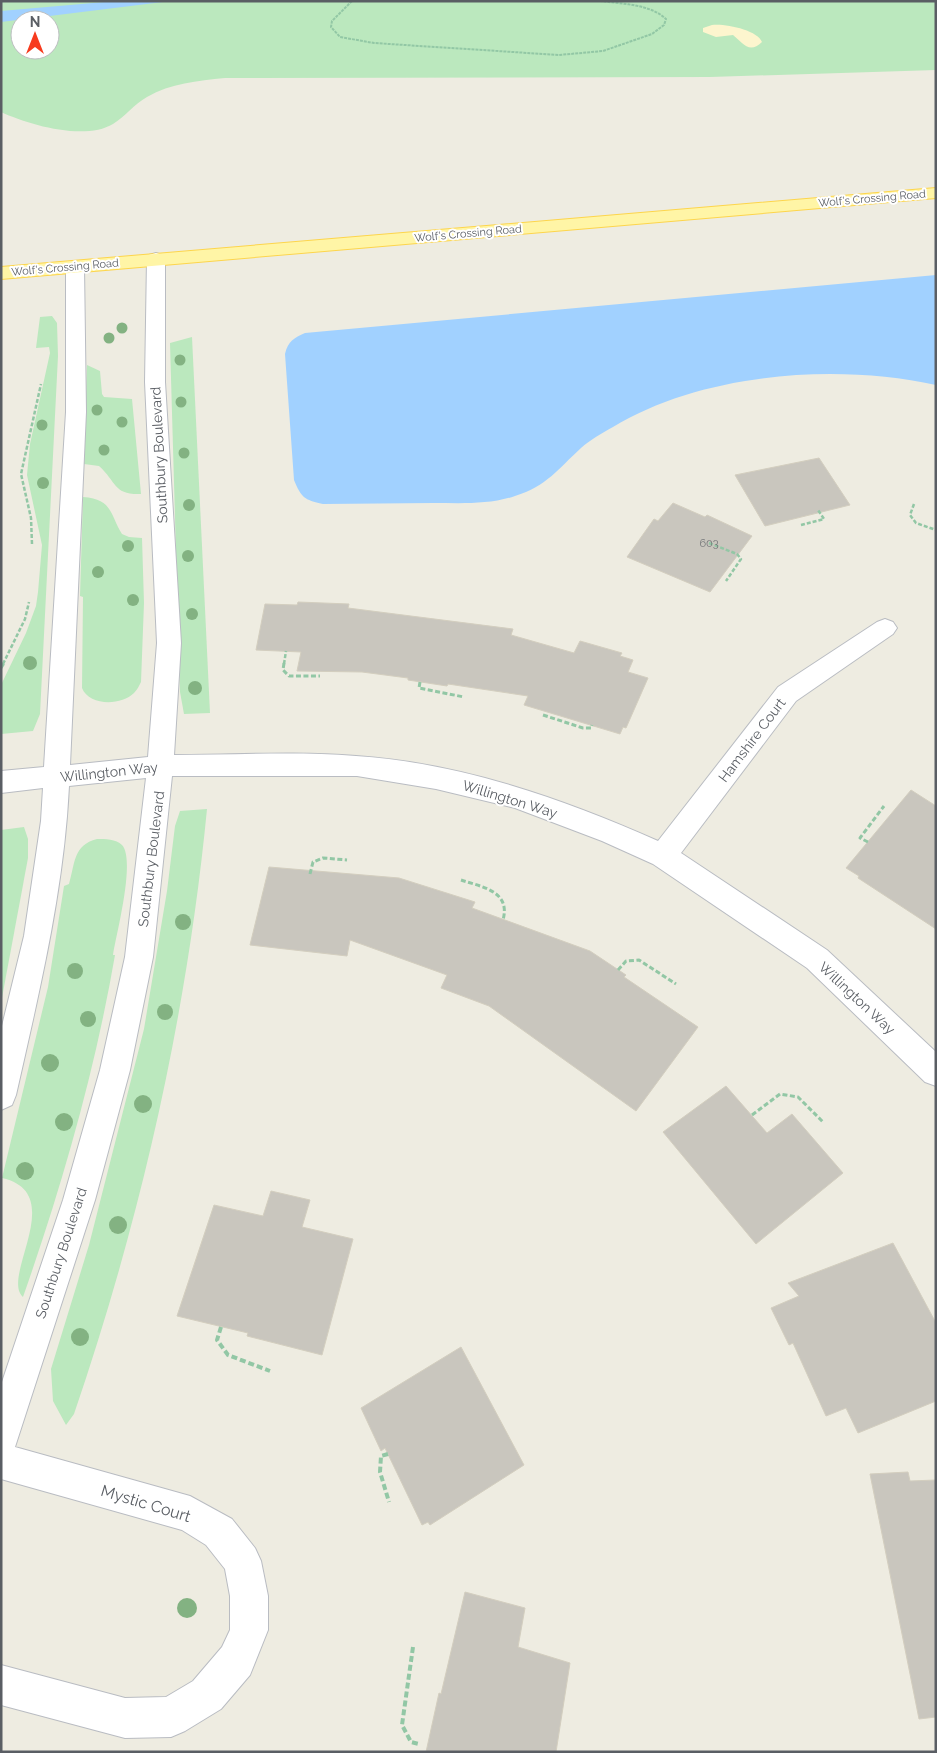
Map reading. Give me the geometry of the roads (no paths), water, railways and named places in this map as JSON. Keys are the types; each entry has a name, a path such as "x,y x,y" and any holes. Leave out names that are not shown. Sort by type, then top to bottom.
{"main road":[{"name":"Wolf's Crossing Road","path":"1,273 936,193"}],"street":[{"name":"Southbury Boulevard","path":"1,1439 79,1200 116,1070 139,957 161,766 168,643 155,382 156,259"},
{"path":"1,1096 38,936 54,821 76,412 75,266"},
{"name":"Hamshire Court","path":"663,856 787,694 885,628"},
{"name":"Willington Way","path":"1,782 161,766 278,764 357,766 439,778 518,798 612,833 663,856 817,959 936,1072"},
{"name":"Mystic Court","path":"1,1461 190,1514 220,1532 242,1561 249,1596 249,1630 236,1661 208,1695 171,1717 126,1718 1,1685"}],"water":[{"path":"116,1 171,1 60,15 60,10 12,10"},
{"path":"10,10 10,21 1,22 1,11"},
{"path":"936,275 936,385 897,378 813,374 770,377 728,384 687,395 648,409 600,434 536,487 515,496 495,501 323,504 304,497 294,480 285,354 292,341 305,333"}]}
